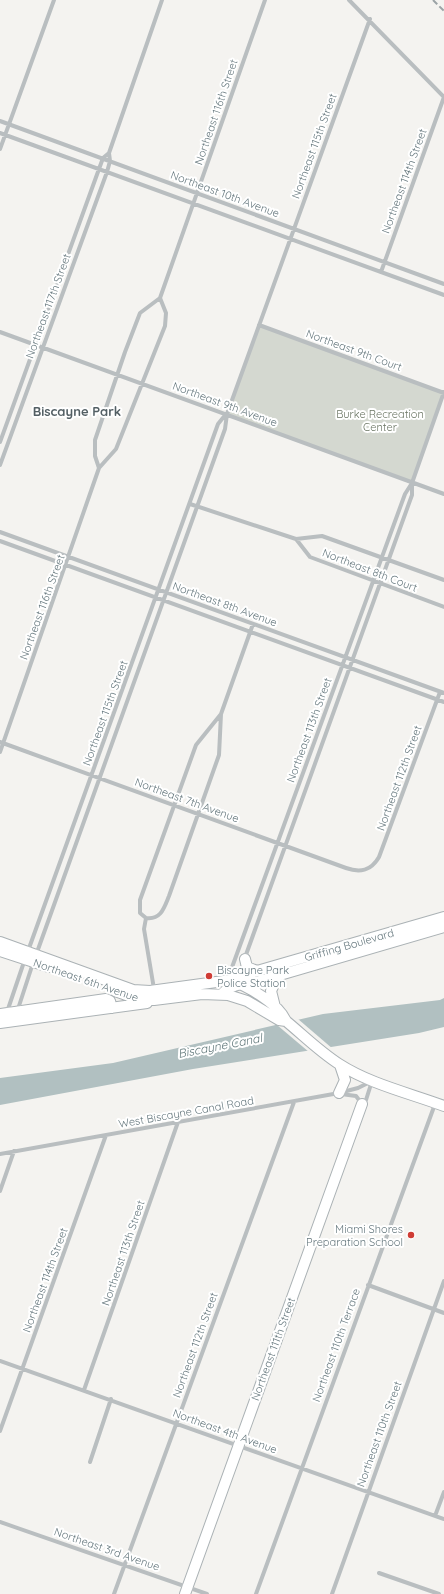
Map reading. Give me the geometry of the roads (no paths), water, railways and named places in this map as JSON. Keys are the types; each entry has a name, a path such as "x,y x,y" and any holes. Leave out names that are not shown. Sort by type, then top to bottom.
{"street":[{"path":"0,149 10,125 54,0"},
{"name":"Northeast 117th Street","path":"0,465 107,172 110,161 109,153 162,0"},
{"name":"Northeast 116th Street","path":"0,752 2,742 69,558 99,468 116,449 165,326 166,313 160,298 265,0"},
{"path":"349,0 370,19 444,97"},
{"name":"Northeast 115th Street","path":"8,1017 100,778 225,429 227,414 370,19"},
{"name":"Northeast 114th Street","path":"381,272 444,97"},
{"name":"Northeast 10th Avenue","path":"0,121 444,284"},
{"name":"Northeast 10th Avenue","path":"0,133 444,295"},
{"path":"103,158 109,153"},
{"name":"Northeast 117th Street","path":"0,442 103,158"},
{"path":"99,468 95,456 95,440 119,374 125,352 140,313 160,298"},
{"name":"Northeast 9th Court","path":"259,325 444,392"},
{"name":"Northeast 9th Avenue","path":"0,332 119,374 444,494"},
{"name":"Northeast 113th Street","path":"237,982 232,970 345,657 405,494 412,483 444,392"},
{"name":"Northeast 115th Street","path":"8,1017 92,775 218,424 227,414"},
{"name":"Northeast 113th Street","path":"237,982 412,495 412,483"},
{"name":"Northeast 8th Court","path":"190,504 296,539 322,536 444,580"},
{"name":"Northeast 8th Avenue","path":"0,532 442,693"},
{"name":"Northeast 8th Court","path":"296,539 310,557 444,607"},
{"name":"Northeast 8th Avenue","path":"0,542 444,702"},
{"path":"221,714 196,745 173,805 140,900 140,913 146,918 158,917 163,911 219,755 221,714 253,624"},
{"path":"401,687 404,679"},
{"name":"Northeast 112th Street","path":"369,868 376,862 381,852 437,700 442,693"},
{"name":"Northeast 7th Avenue","path":"2,742 352,870 361,871 369,868"},
{"name":"Griffing Boulevard","path":"137,991 153,995 278,975 444,917"},
{"path":"146,918 144,929 153,995"},
{"name":"Griffing Boulevard","path":"222,994 226,989 257,971 444,927"},
{"name":"Northeast 6th Avenue","path":"0,942 30,957 131,997 153,995 222,994 246,1000 265,1010 279,1020 286,1021"},
{"name":"Northeast 6th Avenue","path":"0,951 30,957 137,991"},
{"path":"245,959 249,968 257,971"},
{"path":"275,1007 271,991 278,975"},
{"path":"237,982 246,1000"},
{"name":"Northeast 6th Avenue","path":"237,982 275,1007 283,1014 286,1021 340,1065 372,1080 440,1104"},
{"name":"Griffing Boulevard","path":"8,1017 140,1005 153,995"},
{"path":"340,1065 345,1080 339,1093 356,1096 362,1104 366,1100 372,1080"},
{"name":"West Biscayne Canal Road","path":"0,1154 294,1102 339,1093 360,1087 372,1080"},
{"name":"Northeast 112th Street","path":"114,1594 294,1102"},
{"name":"Northeast 111th Street","path":"186,1590 362,1104"},
{"name":"Northeast 110th Terrace","path":"256,1594 368,1285 440,1104"},
{"name":"Northeast 113th Street","path":"84,1390 178,1122"},
{"name":"Northeast 114th Street","path":"0,1431 106,1136"},
{"path":"0,1191 14,1151"},
{"name":"Northeast 110th Street","path":"332,1594 444,1281"},
{"path":"368,1285 444,1313"},
{"name":"Northeast 4th Avenue","path":"0,1361 111,1399 301,1469 444,1519"},
{"path":"90,1462 111,1399"},
{"path":"435,1516 444,1492"},
{"name":"Northeast 3rd Avenue","path":"0,1522 125,1565 186,1590 207,1594"},
{"path":"379,1573 439,1594"}],"water":[{"name":"Biscayne Canal","path":"444,998 444,1027 419,1033 193,1069 0,1105 0,1078 113,1063 323,1014 440,1000"}],"railway":[{"path":"433,0 444,11"}],"place":[{"name":"Biscayne Park Police Station","path":"209,976"},
{"name":"Miami Shores Preparation School","path":"411,1235"}],"district":[{"name":"Biscayne Park","path":"77,411"}],"park label":[{"name":"Burke Recreation Center","path":"380,420"}]}
